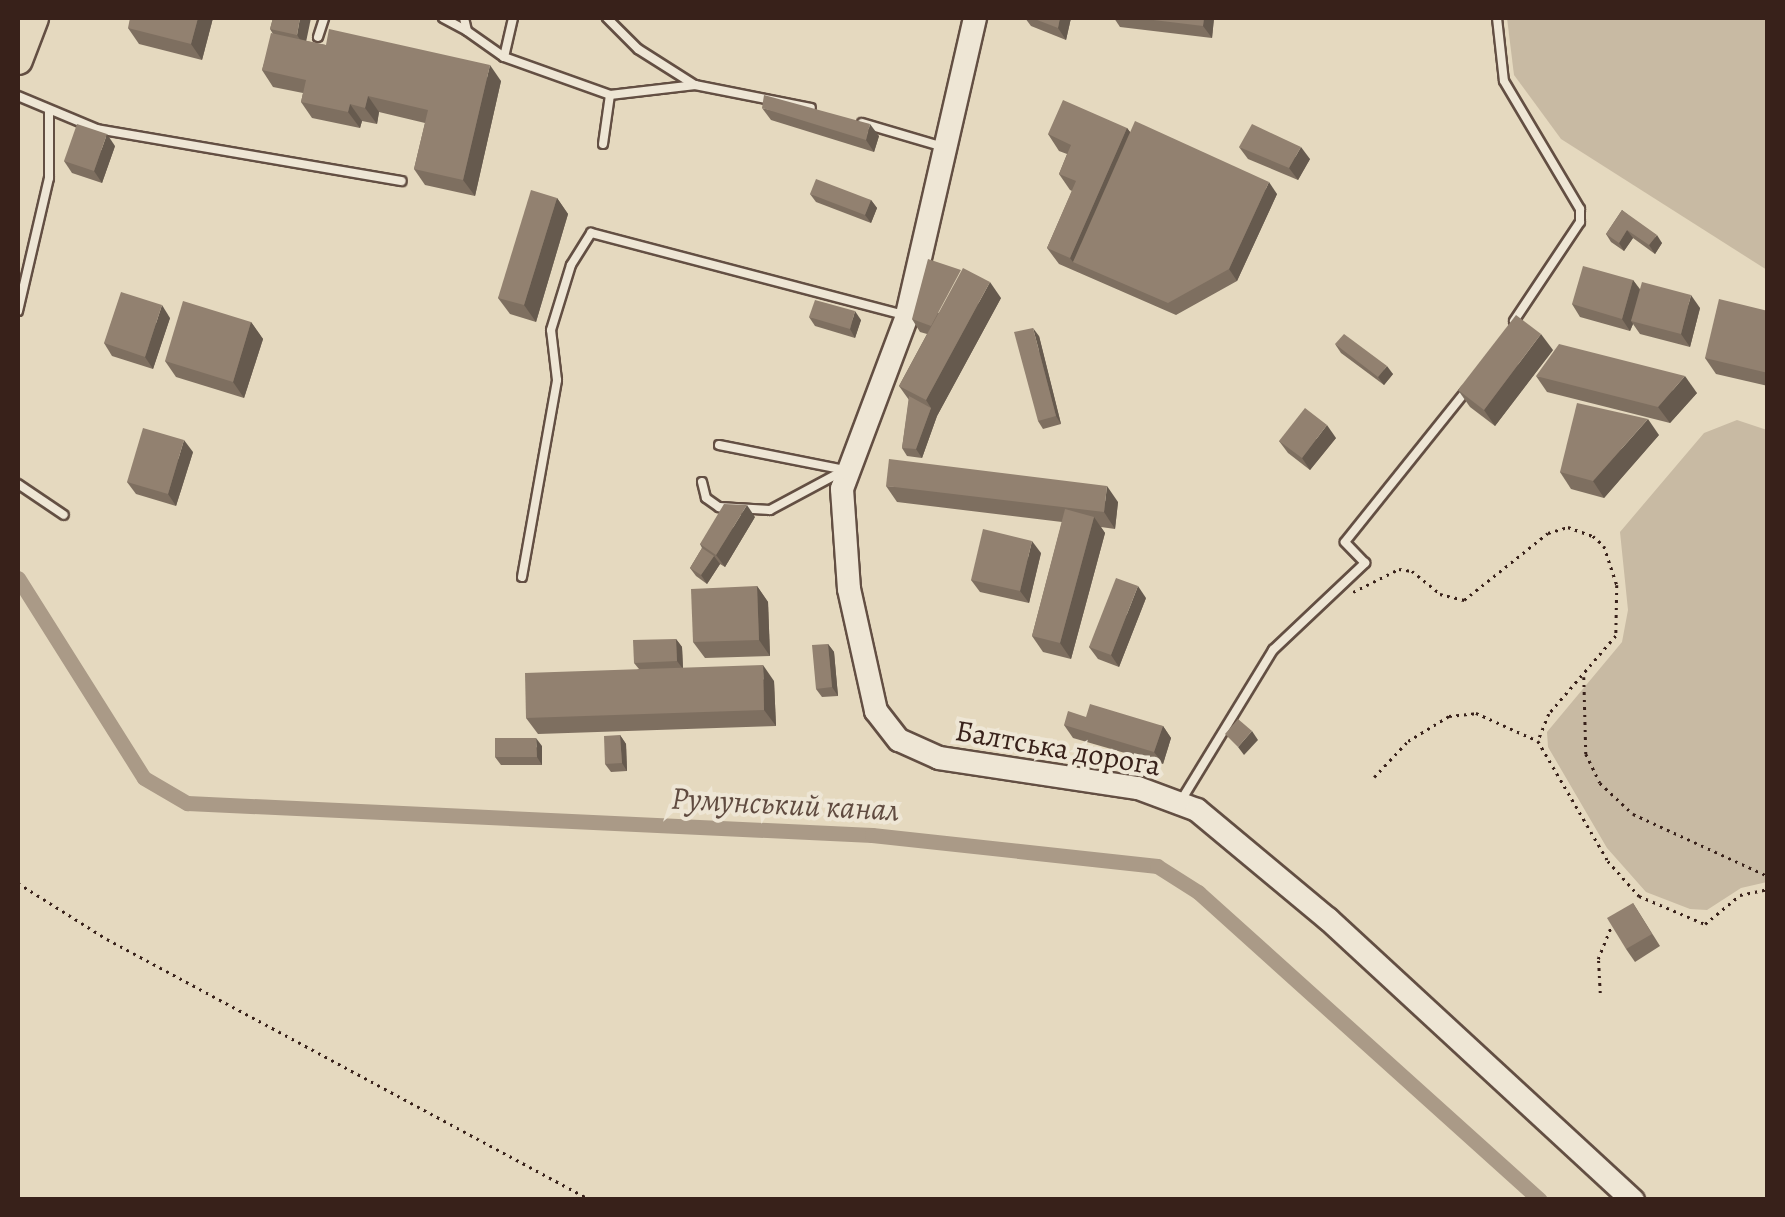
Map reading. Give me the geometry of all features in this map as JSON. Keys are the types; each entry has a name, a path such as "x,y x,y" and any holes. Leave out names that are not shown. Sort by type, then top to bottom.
{"highway":[{"path":"18,60 34,18"}],"main road":[{"name":"Балтська дорога","path":"975,18 906,316 845,470 841,506 849,589 876,711 899,740 938,758 1138,788 1181,801 1328,919 1633,1200"}],"lane":[{"path":"318,37 324,18"},
{"path":"443,18 467,30 504,58 610,95 695,85 825,112"},
{"path":"464,18 467,30"},
{"path":"504,58 512,18"},
{"path":"607,18 638,49 695,85"},
{"path":"1496,18 1504,81 1580,209 1580,222 1510,326"},
{"path":"603,144 610,95"},
{"path":"18,96 49,112 97,128 402,181"},
{"path":"18,311 49,178 49,112"},
{"path":"842,117 945,148"},
{"path":"522,577 557,380 551,330 571,265 591,232 906,316"},
{"path":"1181,801 1273,650 1365,563 1344,542 1478,374"},
{"path":"720,445 845,470"},
{"path":"702,482 706,498 719,508 770,510 845,470"},
{"path":"18,484 64,514"}],"path":[{"path":"1323,600 1399,569 1412,570 1440,594 1464,600 1548,533 1579,528 1604,546 1620,612 1608,649 1549,714 1538,741"},
{"path":"1584,676 1586,754 1600,783 1632,814 1768,876"},
{"path":"1374,777 1408,741 1450,716 1476,713 1538,741 1608,861 1638,896 1705,924 1740,895 1768,889"},
{"path":"18,883 106,939 591,1200"},
{"path":"1628,906 1638,896"},
{"path":"1600,993 1598,959 1617,916"}],"shaded area":[{"path":"1507,18 1767,18 1767,270 1561,139 1514,75"},
{"path":"1737,420 1767,430 1767,882 1741,888 1707,910 1690,909 1646,892 1607,848 1548,747 1547,732 1622,642 1628,610 1620,532 1704,433"}],"building":[{"path":"130,18 198,18 191,44 128,28"},
{"path":"273,18 300,18 297,35 270,29"},
{"path":"1032,18 1060,18 1058,28"},
{"path":"1137,18 1204,18 1203,26"},
{"path":"329,29 490,65 463,180 414,169 428,110 368,96 365,108 350,104 348,112 301,102 306,80 262,70 271,33 326,45"},
{"path":"764,95 870,124 866,140 762,108"},
{"path":"1063,100 1127,128 1070,258 1047,248 1076,181 1059,174 1071,145 1048,134"},
{"path":"1135,121 1269,182 1229,269 1168,303 1073,262"},
{"path":"77,124 107,134 94,171 64,161"},
{"path":"1252,124 1301,147 1289,168 1239,147"},
{"path":"816,179 871,200 865,215 810,194"},
{"path":"531,190 557,198 524,305 498,298"},
{"path":"1622,210 1657,235 1649,245 1627,230 1619,243 1606,234"},
{"path":"928,259 961,270 931,326 912,319"},
{"path":"1583,266 1633,280 1622,319 1572,304"},
{"path":"963,268 990,282 926,400 899,386"},
{"path":"1642,282 1691,295 1681,334 1631,321"},
{"path":"121,292 162,305 145,357 104,343"},
{"path":"1719,299 1768,311 1768,373 1705,358"},
{"path":"815,300 855,311 850,329 809,317"},
{"path":"183,301 251,322 233,382 165,361"},
{"path":"1516,315 1541,334 1484,410 1458,390"},
{"path":"1033,328 1056,416 1038,421 1014,332"},
{"path":"1344,334 1387,366 1378,377 1335,344"},
{"path":"1559,344 1685,376 1658,407 1536,376"},
{"path":"909,396 931,408 916,449 902,448"},
{"path":"1577,403 1648,419 1593,481 1560,472"},
{"path":"1305,408 1327,425 1302,458 1279,441"},
{"path":"143,428 184,440 168,494 127,482"},
{"path":"889,459 1107,486 1104,512 886,486"},
{"path":"724,504 747,505 716,555 700,544"},
{"path":"1065,509 1094,517 1060,643 1032,636"},
{"path":"983,529 1032,541 1020,591 971,580"},
{"path":"702,548 714,556 701,575 690,568"},
{"path":"1116,578 1138,586 1111,655 1089,647"},
{"path":"757,586 759,640 693,642 691,589"},
{"path":"676,639 677,661 634,663 633,640"},
{"path":"828,644 832,687 816,689 812,645"},
{"path":"763,665 764,710 526,718 525,673"},
{"path":"1090,704 1163,726 1154,752 1064,725 1068,711 1086,717"},
{"path":"1238,719 1252,731 1238,747 1225,734"},
{"path":"620,735 622,763 605,764 604,736"},
{"path":"495,738 536,738 537,757 495,757"},
{"path":"1633,903 1652,934 1626,949 1607,918"}],"waterway":[{"name":"Румунський канал","path":"18,578 144,778 187,803 872,835 1157,866 1198,892 1540,1200"}]}
